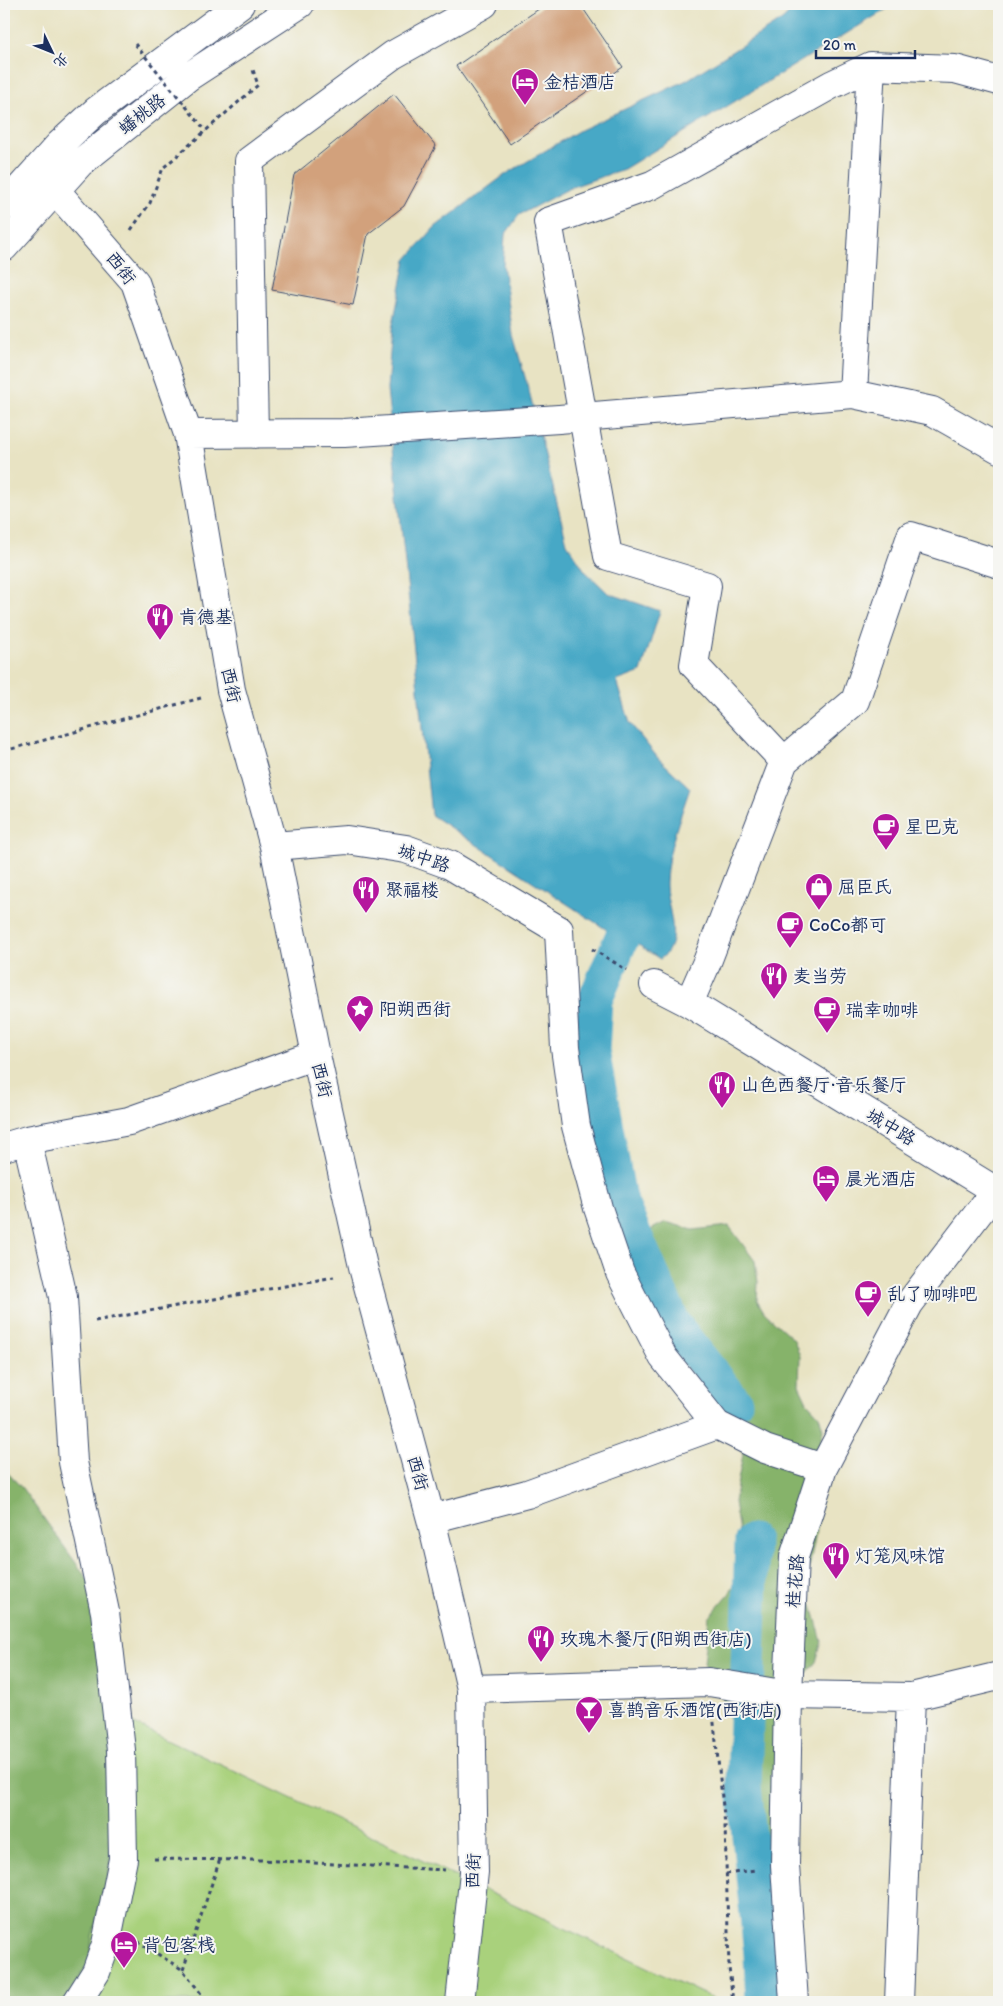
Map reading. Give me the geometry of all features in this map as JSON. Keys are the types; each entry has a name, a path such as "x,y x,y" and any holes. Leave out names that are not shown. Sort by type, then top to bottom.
{"street":[{"name":"蟠桃路","path":"4,206 60,144 96,111 240,4"},
{"name":"蟠桃路","path":"4,247 80,163 188,77 245,38 300,4"},
{"path":"254,434 249,161 393,55 484,4"},
{"path":"784,761 694,665 707,586 608,556 570,418 548,222 652,185 830,85 871,66 955,68 999,81"},
{"path":"853,394 871,66"},
{"name":"西街","path":"56,190 135,282 188,434 231,690 274,846 316,1055 364,1271 430,1519 471,1689 474,1872 460,2002"},
{"path":"188,434 344,433 570,418 853,394 932,411 999,450"},
{"path":"688,1003 707,962 784,761 856,702 911,536 999,564"},
{"name":"城中路","path":"274,846 348,840 406,849 450,865 559,930 565,1048 576,1126 598,1208 620,1273 663,1357 717,1425"},
{"name":"城中路","path":"654,985 688,1003 998,1190"},
{"path":"77,2002 96,1972 110,1924 123,1859 121,1750 105,1612 73,1462 63,1297 15,1144 129,1121 316,1055"},
{"name":"桂花路","path":"794,2002 785,1866 788,1695 794,1557 823,1468 909,1304 998,1190"},
{"path":"430,1519 527,1494 717,1425 765,1449 823,1468"},
{"path":"471,1689 709,1682 788,1695 911,1697 999,1676"},
{"path":"899,2002 911,1697"}],"path":[{"path":"113,257 150,203 163,168 258,85 245,38"},
{"path":"135,44 206,131"},
{"path":"4,751 231,690"},
{"path":"64,1326 364,1271"},
{"path":"709,1682 724,1825 729,1968 733,2002"},
{"path":"123,1859 220,1859 474,1872"},
{"path":"183,1970 220,1859"},
{"path":"726,1874 756,1870"},
{"path":"110,1924 183,1970 202,1995 199,2002"}],"green space":[{"path":"666,1222 693,1230 729,1226 755,1261 758,1282 757,1300 764,1312 794,1340 800,1356 799,1385 807,1402 819,1415 823,1429 819,1449 819,1516 806,1585 822,1641 816,1662 777,1708 775,1929 783,1965 781,1998 776,2000 771,1995 760,1896 754,1807 734,1722 704,1663 709,1617 729,1594 739,1576 740,1538 734,1502 743,1454 728,1415 682,1353 654,1307 630,1256 652,1229"},
{"path":"4,1469 22,1488 91,1584 111,1719 112,1828 108,1880 92,1936 89,1963 63,2002 4,2002"},
{"path":"4,1662 720,2002 4,2002"}],"water":[{"path":"798,4 895,4 624,169 572,187 519,215 505,235 503,265 513,335 567,543 585,571 608,593 660,611 641,672 617,681 630,723 658,758 690,788 669,858 666,892 673,933 667,952 660,959 623,935 610,932 431,815 387,389 392,329 406,260 435,227 506,174 580,130 685,81 782,20"}],"building":[{"name":"金桔酒店","path":"546,4 580,4 623,67 510,144 456,66"},
{"path":"394,94 436,146 404,206 368,234 353,305 272,290 294,175"}],"waterway":[{"path":"623,935 595,1000 592,1051 619,1199 674,1325 735,1402"},
{"path":"752,1541 744,1786 761,1954 763,2002"}],"place":[{"name":"金桔酒店","path":"525,106"},
{"name":"肯德基","path":"160,641"},
{"name":"星巴克","path":"886,851"},
{"name":"屈臣氏","path":"819,911"},
{"name":"聚福楼","path":"366,914"},
{"name":"CoCo都可","path":"790,949"},
{"name":"麦当劳","path":"774,1000"},
{"name":"阳朔西街","path":"360,1033"},
{"name":"瑞幸咖啡","path":"827,1034"},
{"name":"山色西餐厅·音乐餐厅","path":"722,1109"},
{"name":"晨光酒店","path":"826,1203"},
{"name":"乱了咖啡吧","path":"868,1318"},
{"name":"灯笼风味馆","path":"836,1580"},
{"name":"玫瑰木餐厅(阳朔西街店)","path":"541,1663"},
{"name":"喜鹊音乐酒馆(西街店)","path":"589,1734"},
{"name":"背包客栈","path":"124,1969"}]}
